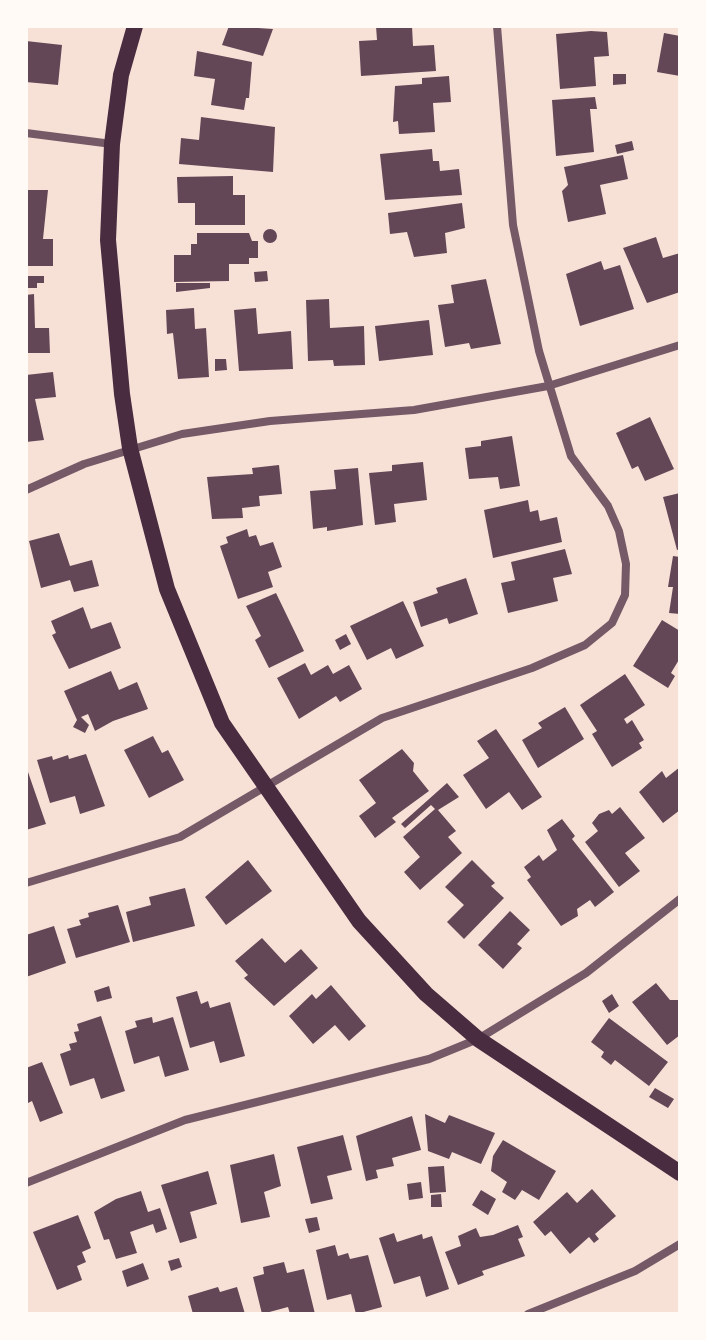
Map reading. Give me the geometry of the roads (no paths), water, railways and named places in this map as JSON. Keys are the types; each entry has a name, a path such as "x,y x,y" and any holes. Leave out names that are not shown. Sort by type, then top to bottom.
{"main road":[{"path":"135,26 121,75 112,144 108,240 113,316 130,448 167,589 222,723 359,921 426,994 478,1039 680,1173"}],"street":[{"path":"26,883 180,837 382,718 532,668 585,645 612,623 625,595 626,564 619,531 608,506 571,456 548,386 513,225 497,26"},
{"path":"26,133 112,144"},
{"path":"26,490 130,448 211,430 414,410 548,386 680,345"},
{"path":"26,1183 185,1120 429,1059 478,1039 586,973 680,899"},
{"path":"528,1314 635,1271 680,1244"}]}
